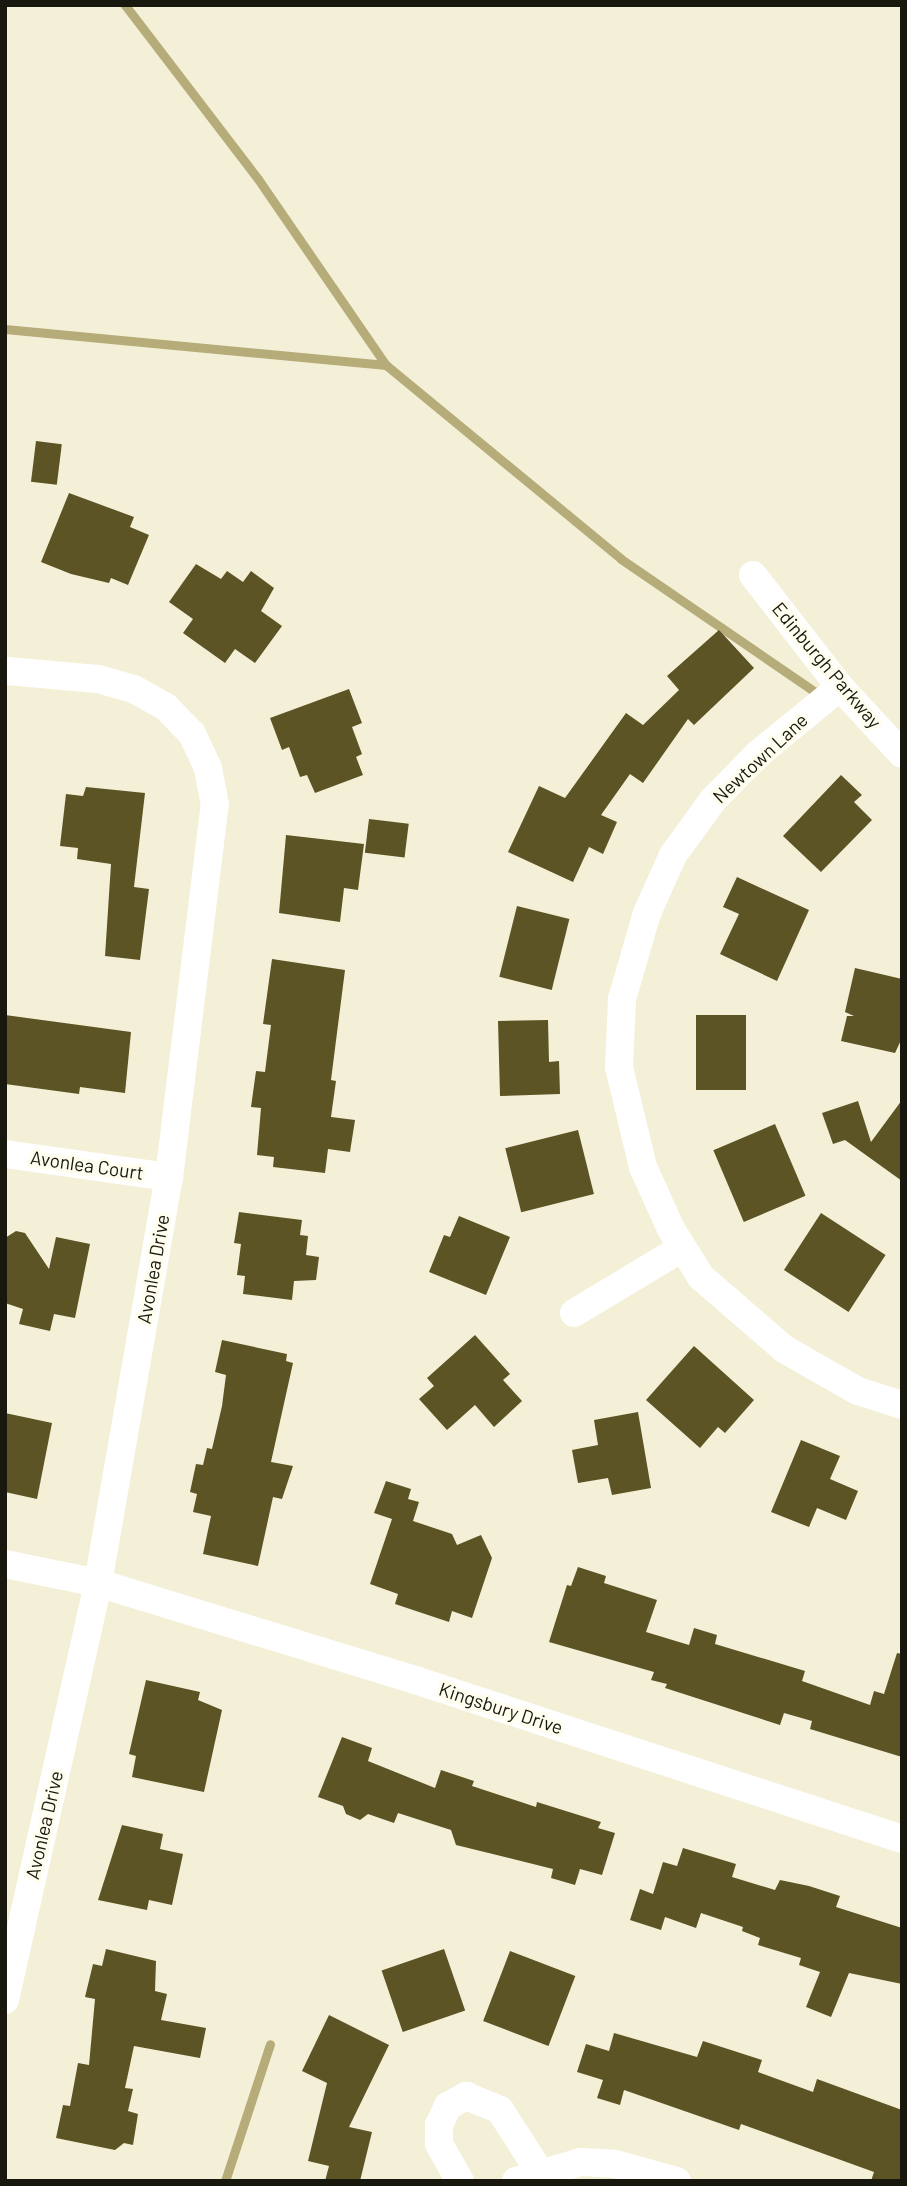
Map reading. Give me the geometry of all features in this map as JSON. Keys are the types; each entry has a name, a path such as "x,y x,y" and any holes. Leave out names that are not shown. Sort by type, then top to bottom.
{"street":[{"name":"Edinburgh Parkway","path":"753,575 840,687 902,754"},
{"name":"Avonlea Drive","path":"5,2000 98,1583 169,1177 215,805 208,768 191,734 174,716 133,688 97,679 7,671"},
{"name":"Newtown Lane","path":"840,687 749,763 713,800 673,855 647,913 622,999 619,1067 643,1167 682,1248 701,1277 784,1349 858,1391 902,1405"},
{"name":"Avonlea Court","path":"5,1154 169,1177"},
{"path":"574,1313 682,1248"},
{"name":"Kingsbury Drive","path":"5,1564 98,1583 415,1680 902,1839"},
{"path":"460,2181 442,2152 439,2125 448,2106 467,2096 499,2110 528,2176 581,2162 615,2164 677,2181"}],"building":[{"path":"36,441 62,444 57,485 31,482"},
{"path":"69,493 134,517 130,527 149,535 128,585 111,578 109,583 71,574 41,562"},
{"path":"196,564 221,579 227,571 243,582 251,571 274,588 261,611 282,626 255,663 235,649 225,663 183,633 193,619 169,602"},
{"path":"719,630 754,668 694,725 688,719 643,783 630,774 601,815 617,822 603,854 589,847 573,882 508,852 539,786 565,798 626,713 643,725 679,690 667,676"},
{"path":"349,689 362,723 352,727 362,754 356,757 363,775 315,793 307,775 300,777 289,747 282,750 270,718"},
{"path":"841,775 862,795 854,802 872,820 821,872 783,836"},
{"path":"86,787 145,793 134,887 149,889 140,960 105,956 111,864 77,859 78,848 60,846 66,794 83,796"},
{"path":"369,819 409,824 405,858 365,853"},
{"path":"286,835 364,844 358,890 344,888 340,922 279,913"},
{"path":"737,877 809,910 777,981 720,954 739,914 723,907"},
{"path":"517,906 569,919 552,990 499,977"},
{"path":"272,959 345,970 331,1080 336,1081 331,1117 355,1120 350,1152 328,1149 325,1173 273,1167 274,1157 257,1155 261,1108 251,1107 256,1071 265,1072 271,1025 263,1024"},
{"path":"855,968 902,979 902,1038 895,1053 841,1041 847,1016 854,1016 845,1012"},
{"path":"5,1015 131,1032 125,1093 80,1087 79,1094 5,1084"},
{"path":"696,1015 746,1015 746,1090 696,1090"},
{"path":"548,1020 549,1062 559,1061 560,1094 500,1096 498,1021"},
{"path":"902,1100 902,1181 845,1140 833,1144 822,1113 858,1101 871,1142"},
{"path":"775,1124 805,1196 744,1222 713,1150"},
{"path":"578,1130 594,1194 521,1212 505,1148"},
{"path":"239,1212 302,1220 300,1235 308,1236 306,1255 319,1257 316,1280 294,1281 292,1300 243,1294 245,1276 237,1275 241,1244 234,1243"},
{"path":"821,1213 886,1255 849,1312 784,1270"},
{"path":"459,1216 510,1237 486,1295 429,1272 444,1235 450,1237"},
{"path":"16,1231 25,1233 49,1269 56,1237 90,1244 75,1318 54,1314 50,1331 19,1324 23,1309 5,1303 5,1238"},
{"path":"475,1335 510,1374 503,1380 522,1401 494,1427 475,1405 447,1430 419,1399 434,1386 427,1378"},
{"path":"222,1340 287,1354 286,1361 293,1363 271,1462 293,1466 282,1499 273,1497 258,1566 203,1554 211,1516 193,1512 197,1494 190,1492 196,1464 203,1465 207,1448 212,1449 222,1406 226,1375 215,1372"},
{"path":"694,1346 754,1400 725,1433 718,1427 700,1448 646,1400"},
{"path":"638,1412 651,1488 612,1495 608,1478 578,1483 572,1450 598,1445 594,1420"},
{"path":"5,1413 52,1423 37,1499 5,1492"},
{"path":"801,1440 840,1456 830,1479 858,1491 846,1520 817,1508 809,1527 771,1512"},
{"path":"386,1481 411,1489 408,1499 419,1502 413,1521 452,1534 457,1545 481,1535 492,1558 472,1618 452,1611 449,1622 395,1604 398,1594 370,1584 392,1519 374,1513"},
{"path":"578,1567 606,1576 604,1583 657,1600 646,1632 689,1645 694,1628 717,1635 715,1644 805,1671 802,1681 870,1705 874,1691 884,1694 897,1653 902,1654 902,1757 810,1729 812,1721 784,1713 780,1725 665,1688 667,1684 651,1680 654,1672 549,1642 567,1585 571,1586"},
{"path":"146,1680 200,1692 198,1700 222,1710 204,1792 132,1777 136,1756 129,1754"},
{"path":"342,1737 372,1748 368,1761 435,1788 441,1770 474,1781 472,1786 536,1807 537,1802 601,1822 598,1828 615,1833 602,1875 580,1869 575,1885 551,1878 553,1869 456,1845 451,1830 398,1813 394,1823 368,1814 360,1820 346,1814 343,1806 318,1797"},
{"path":"122,1825 163,1834 160,1849 183,1854 172,1905 149,1900 147,1910 98,1900"},
{"path":"683,1848 736,1864 732,1877 775,1890 780,1880 809,1886 840,1896 836,1907 902,1928 902,1984 849,1973 831,2017 806,2007 820,1972 799,1965 801,1958 758,1945 760,1938 742,1931 743,1927 701,1913 696,1928 665,1917 661,1930 630,1920 640,1889 653,1894 663,1862 677,1866"},
{"path":"106,1949 156,1961 155,1991 167,1994 161,2020 206,2028 200,2058 134,2046 125,2088 133,2089 128,2111 138,2114 133,2145 124,2143 115,2150 56,2138 63,2105 70,2106 78,2063 89,2065 95,1999 85,1997 93,1964 102,1966"},
{"path":"444,1949 465,2010 403,2032 382,1970"},
{"path":"510,1951 575,1976 548,2046 483,2021"},
{"path":"329,2015 389,2045 349,2127 372,2132 360,2181 325,2181 329,2166 308,2161 327,2083 302,2071"},
{"path":"614,2033 697,2057 703,2041 762,2060 758,2072 813,2092 817,2079 902,2110 902,2181 871,2181 874,2172 741,2124 739,2130 624,2090 620,2105 597,2098 603,2080 577,2072 586,2044 609,2051"}],"waterway":[{"path":"125,5 258,179 386,365 621,559 821,696"},
{"path":"5,329 386,365"},
{"path":"225,2181 270,2044"}]}
